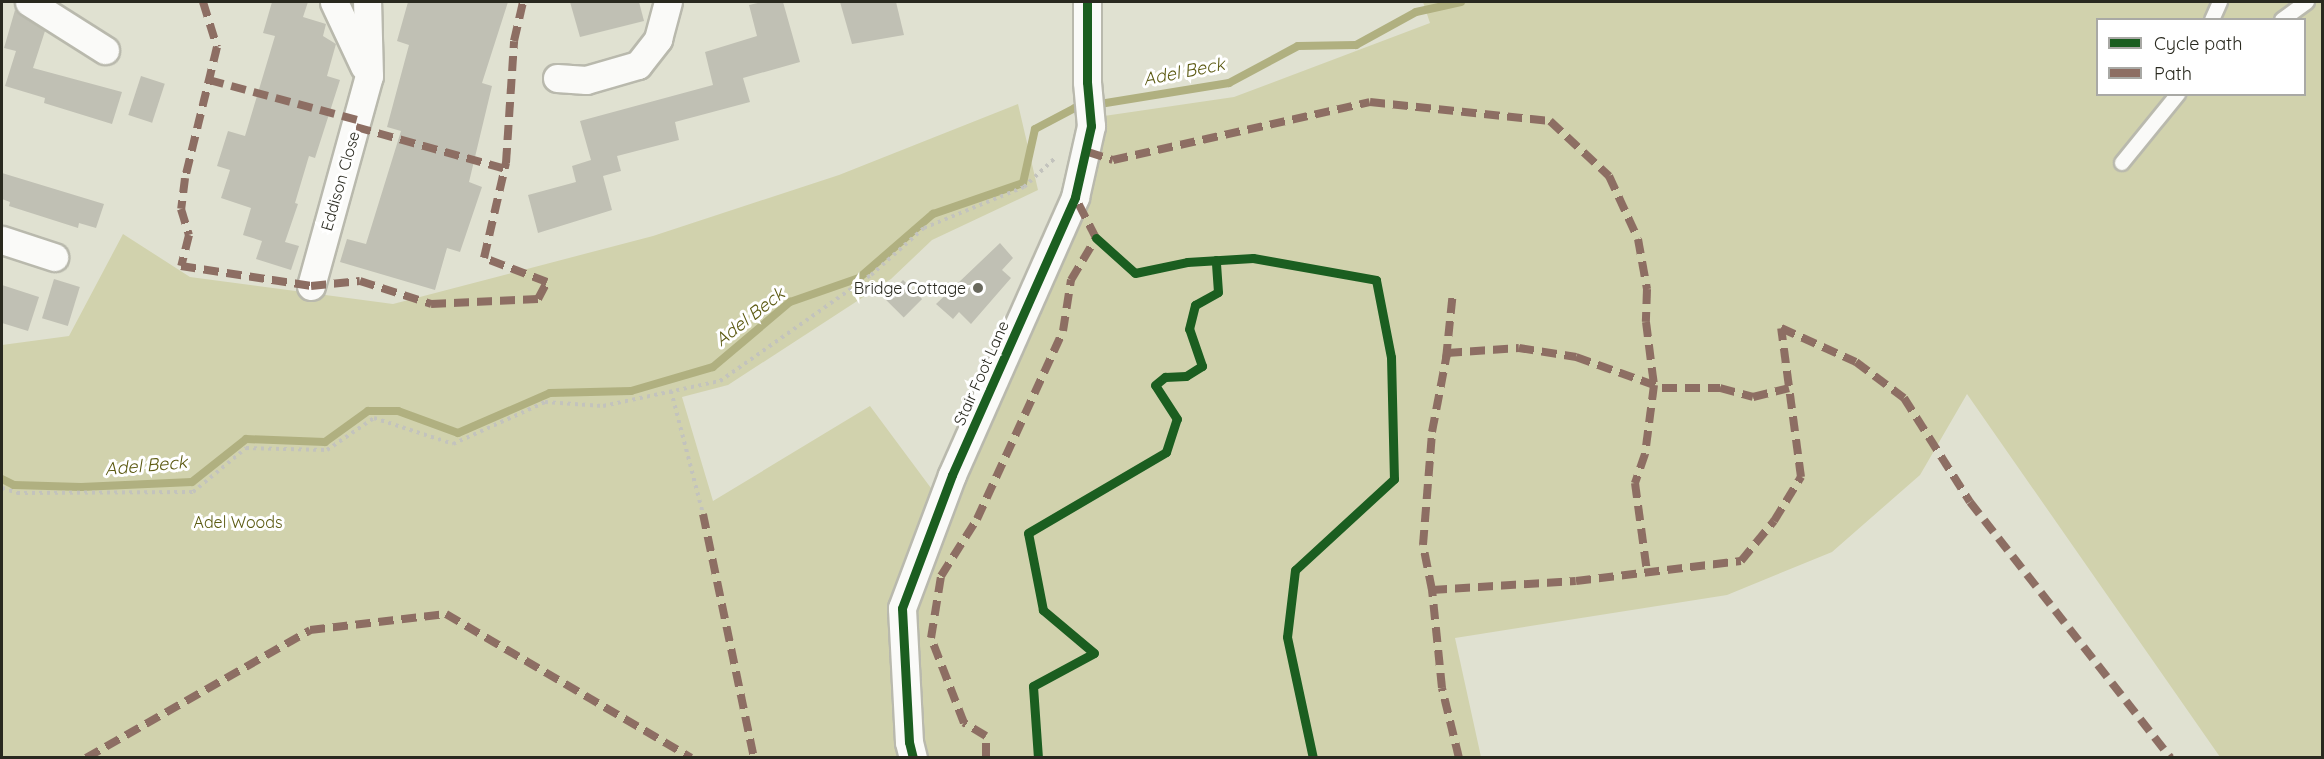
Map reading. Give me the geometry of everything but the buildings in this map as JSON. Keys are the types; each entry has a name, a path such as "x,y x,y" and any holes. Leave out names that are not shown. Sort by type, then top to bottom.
{"street":[{"path":"29,2 105,50"},
{"path":"334,2 369,76"},
{"name":"Eddison Close","path":"311,286 369,76 367,2"},
{"path":"557,78 586,80 638,64 658,39 668,2"},
{"name":"Stair Foot Lane","path":"913,758 909,742 902,608 952,475 1076,197 1088,152 1091,126 1087,82 1087,2"},
{"path":"2,240 54,257"}],"lane":[{"path":"2213,18 2220,2"},
{"path":"2285,18 2307,2"},
{"path":"2122,163 2176,96"}],"path":[{"path":"2,488 17,493 194,492 246,448 327,450 374,418 453,444 545,402 603,406 720,381 871,275 924,228 1024,187 1045,172 1060,152 1088,152"},
{"path":"671,391 703,514"}],"green space":[{"name":"Adel Woods","path":"1423,2 2322,2 2322,757 2220,757 1967,394 1920,475 1832,552 1727,595 1455,638 1481,757 2,757 2,345 69,336 123,234 190,277 393,304 653,236 839,175 1018,104 1038,190 932,240 891,279 728,385 682,397 713,501 870,406 948,511 1078,220 1104,116 1234,97 1430,23"}],"waterway":[{"name":"Adel Beck","path":"2,479 14,485 81,487 192,482 246,439 325,442 368,411 398,411 458,433 550,393 631,391 713,367 790,302 859,278 933,214 1023,183 1035,129 1075,108 1229,83 1298,46 1356,45 1416,12 1461,2"}],"marked path":[{"path":"203,2 217,47 185,178 181,209 189,235 181,266 311,286 360,281 431,304 538,299 547,282 484,258 506,163 514,41 523,2"},
{"path":"209,80 357,120"},
{"path":"1088,152 1113,160 1370,102 1550,121 1609,176 1638,239 1647,289 1646,322 1654,385 1645,454 1635,483 1647,572"},
{"path":"356,127 505,169"},
{"path":"986,758 986,736 964,723 931,638 941,576 977,519 1063,331 1071,280 1096,238 1075,197"},
{"path":"1446,359 1453,291"},
{"path":"1432,590 1576,581 1741,561 1774,521 1801,477 1781,328 1856,362 1904,398 1970,502 2171,758"},
{"path":"1459,758 1442,688 1432,590 1423,545 1432,432 1447,353 1519,348 1576,357 1662,388 1720,388 1753,397 1789,388"},
{"path":"703,514 754,758"},
{"path":"86,758 310,630 446,614 691,758"}],"cycle path":[{"path":"913,758 909,742 902,608 952,475 1075,197 1091,126 1087,82 1087,2"},
{"path":"1096,238 1135,273 1187,262 1253,258 1376,280 1391,357 1394,479 1295,570 1287,637 1313,758"},
{"path":"1038,758 1033,686 1094,653 1043,610 1028,533 1166,452 1177,419 1155,385 1165,377 1186,376 1202,366 1189,329 1195,305 1218,292 1216,260"}],"place":[{"name":"Bridge Cottage","path":"978,288"}]}
